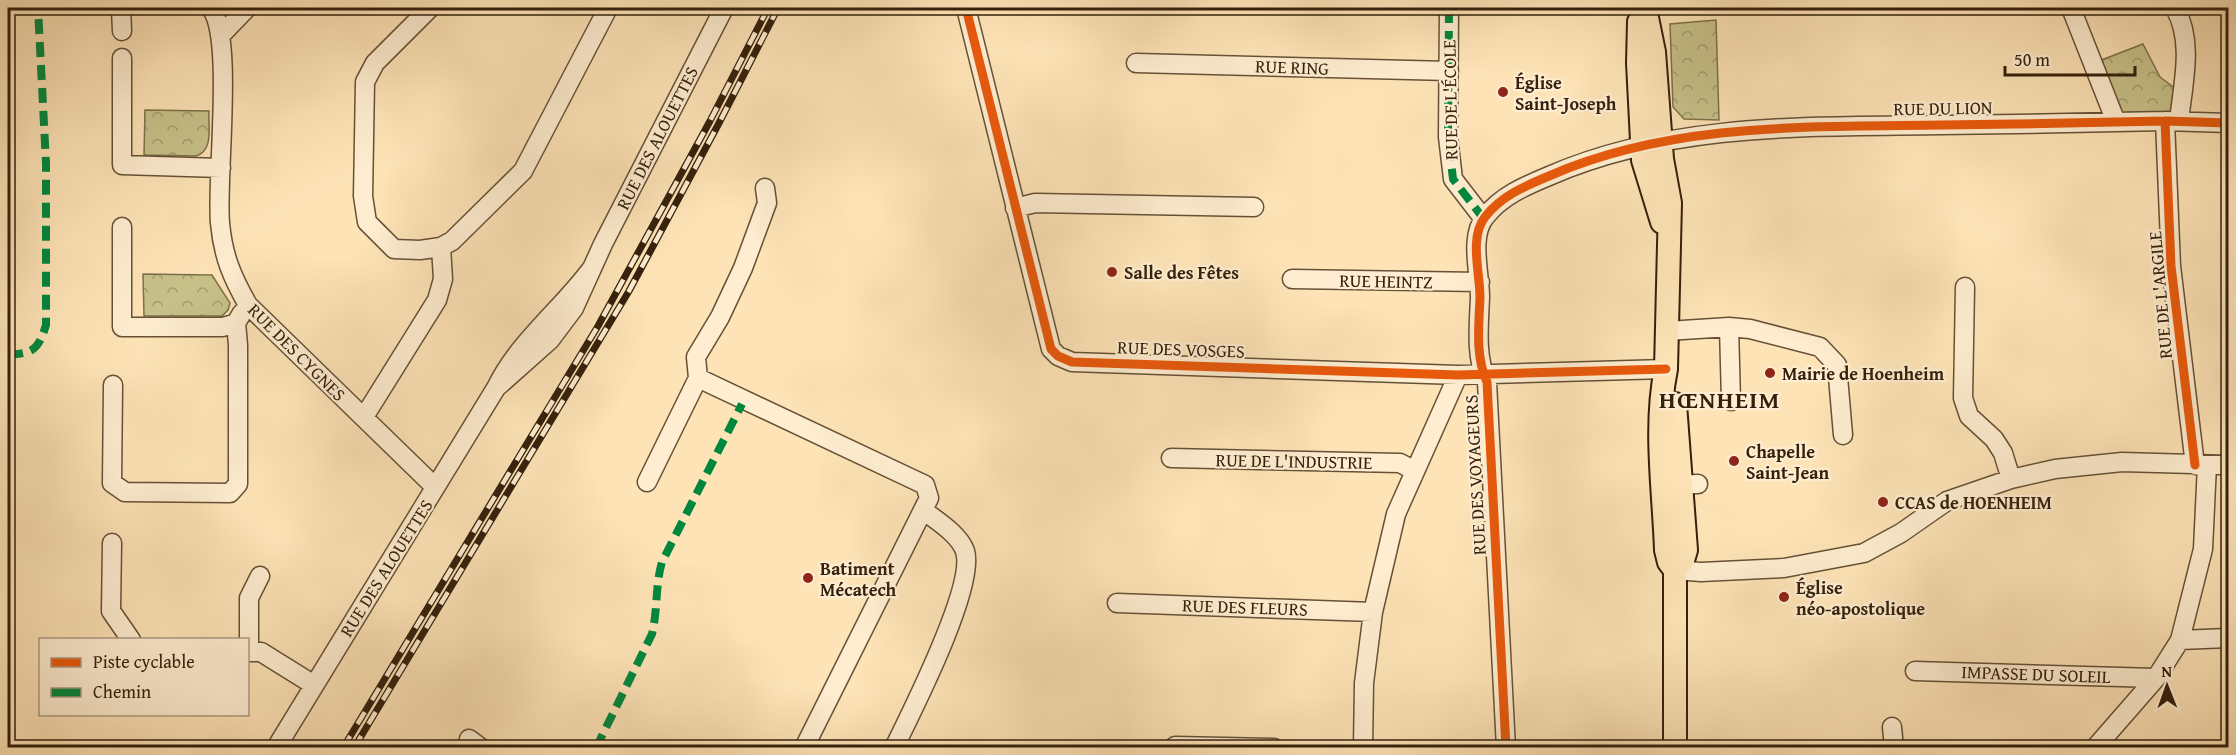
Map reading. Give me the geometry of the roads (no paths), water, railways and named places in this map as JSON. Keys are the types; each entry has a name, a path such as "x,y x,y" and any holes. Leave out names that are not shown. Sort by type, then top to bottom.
{"main road":[{"path":"1641,8 1637,44 1651,144"},
{"path":"1645,8 1654,52 1651,144 1647,177 1669,244 1666,369 1675,409 1686,550 1676,570 1675,747"}],"street":[{"path":"122,8 122,31"},
{"name":"RUE DES CYGNES","path":"211,8 222,45 220,223 229,273 248,305 435,487"},
{"path":"220,36 247,8"},
{"path":"429,8 375,63 365,82 363,196 367,222 394,249 413,251 441,247 452,241 523,171 608,8"},
{"name":"RUE DES ALOUETTES","path":"276,747 517,352 563,305 592,268 724,8"},
{"name":"RUE DES VOSGES","path":"966,8 1051,349 1058,356 1072,362 1458,375 1482,372 1666,369"},
{"name":"RUE DE L'ÉCOLE","path":"1449,8 1448,137 1453,179 1484,218"},
{"path":"2071,8 2116,122"},
{"name":"RUE DE L'ARGILE","path":"2095,747 2156,678 2180,639 2203,549 2201,465 2190,419 2171,266 2172,121 2187,45 2183,23 2175,8"},
{"path":"122,58 122,165 221,168"},
{"name":"RUE RING","path":"1136,63 1449,71"},
{"name":"RUE DU LION","path":"1651,144 1765,128 2172,121 2229,123"},
{"path":"1484,218 1515,191 1578,163 1651,144"},
{"path":"646,482 698,378 696,357 720,317 747,258 766,203 765,188"},
{"path":"1015,208 1035,203 1254,207"},
{"name":"RUE DES VOYAGEURS","path":"1484,218 1476,238 1480,282 1479,349 1482,372 1487,382 1506,747"},
{"path":"122,227 122,327 223,327 236,323"},
{"path":"741,239 747,258"},
{"path":"364,417 437,300 443,279 441,247"},
{"name":"RUE HEINTZ","path":"1292,279 1480,282"},
{"path":"1965,287 1963,398 1969,416 1994,439 2003,453 2011,478"},
{"path":"113,385 112,483 125,492 230,493 238,484 236,323 248,305"},
{"path":"1667,331 1729,327 1750,329 1820,346 1837,365 1843,435"},
{"path":"1729,327 1731,400"},
{"path":"1363,747 1364,683 1373,612 1396,514 1458,375"},
{"path":"698,378 925,485 929,498 804,747"},
{"name":"RUE DE L'INDUSTRIE","path":"1171,458 1400,463 1415,471"},
{"path":"1676,570 1752,562 1784,568 1864,553 1901,533 1947,501 2011,478 2055,469 2122,462 2229,465"},
{"path":"894,747 948,629 964,584 967,564 964,548 953,534 923,510"},
{"path":"112,543 111,611 130,638"},
{"path":"248,638 249,598 260,576"},
{"name":"RUE DES FLEURS","path":"1117,603 1373,612"},
{"path":"2180,639 2229,638"},
{"path":"249,652 261,652 314,685"},
{"name":"IMPASSE DU SOLEIL","path":"1915,671 2156,678"},
{"path":"1893,727 1894,747"},
{"path":"1175,746 1274,747"}],"railway":[{"path":"343,748 598,326 710,121 768,8"},
{"path":"354,748 629,291 778,8"}],"place":[{"name":"Église Saint-Joseph","path":"1503,92"},
{"name":"Salle des Fêtes","path":"1112,272"},
{"name":"Mairie de Hoenheim","path":"1770,373"},
{"name":"Chapelle Saint-Jean","path":"1734,461"},
{"name":"CCAS de HOENHEIM","path":"1883,502"},
{"name":"Batiment Mécatech","path":"808,578"},
{"name":"Église néo-apostolique","path":"1784,597"}],"district":[{"name":"HŒNHEIM","path":"1720,399"}]}
